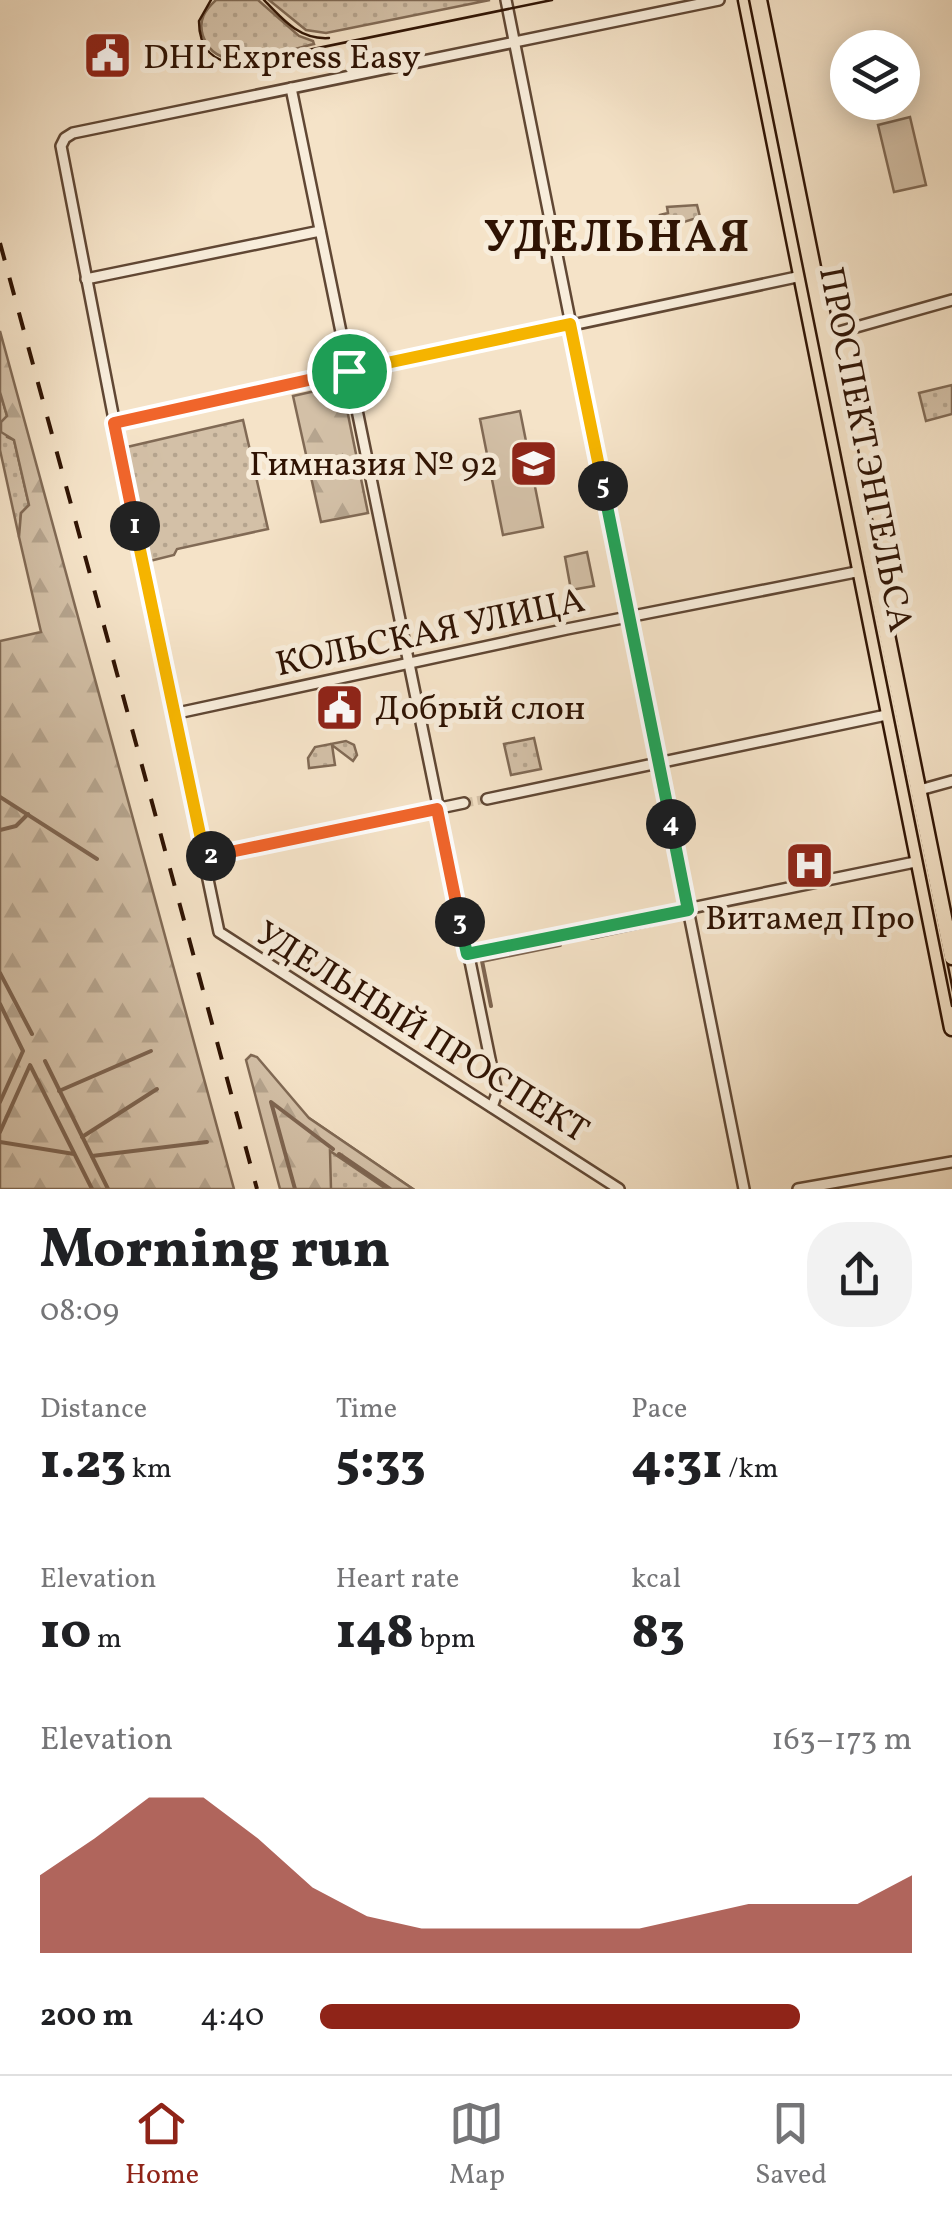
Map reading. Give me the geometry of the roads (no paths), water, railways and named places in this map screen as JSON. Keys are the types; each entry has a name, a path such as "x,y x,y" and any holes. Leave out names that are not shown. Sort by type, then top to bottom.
{"main road":[{"name":"ПРОСПЕКТ ЭНГЕЛЬСА","path":"746,0 808,274 868,569 925,860 952,1028"},
{"name":"ПРОСПЕКТ ЭНГЕЛЬСА","path":"760,0 808,274 828,335 868,569"},
{"name":"ПРОСПЕКТ ЭНГЕЛЬСА","path":"925,860 952,957"}],"street":[{"path":"506,0 744,1189"},
{"path":"492,1107 497,1093 291,88 719,0"},
{"name":"УДЕЛЬНЫЙ ПРОСПЕКТ","path":"291,88 73,133 62,142 114,423 222,936 619,1189"},
{"path":"86,279 320,231"},
{"path":"114,423 808,274"},
{"path":"828,335 952,300"},
{"name":"КОЛЬСКАЯ УЛИЦА","path":"174,714 868,569"},
{"path":"487,798 896,713"},
{"path":"912,792 952,781"},
{"path":"205,858 464,804"},
{"path":"467,954 925,860"},
{"path":"798,1189 952,1162"}],"waterway":[{"path":"0,797 97,859"},
{"path":"0,830 16,826 28,814"},
{"path":"591,938 669,921"},
{"path":"491,1006 482,961 560,945"},
{"path":"0,973 32,1034"},
{"path":"0,1004 23,1051 0,1102"},
{"path":"59,1091 151,1051"},
{"path":"45,1061 108,1189"},
{"path":"0,1132 30,1065 92,1189"},
{"path":"82,1137 157,1089"},
{"path":"295,1189 271,1102 333,1149"},
{"path":"0,1142 74,1154"},
{"path":"92,1156 207,1142"},
{"path":"339,1154 390,1189"}],"tunnel":[{"path":"464,803 487,799"}],"tram line":[{"path":"211,0 199,21 205,46 222,61 240,64 552,0"},
{"path":"264,0 301,32 329,38"},
{"path":"749,0 952,1006"}],"railway":[{"path":"0,243 257,1189"}],"place":[{"name":"DHL Express Easy","path":"108,56"},
{"name":"Гимназия № 92","path":"533,463"},
{"name":"Добрый слон","path":"340,707"},
{"name":"Витамед Про","path":"810,865"}],"district":[{"name":"УДЕЛЬНАЯ","path":"618,235"}]}
